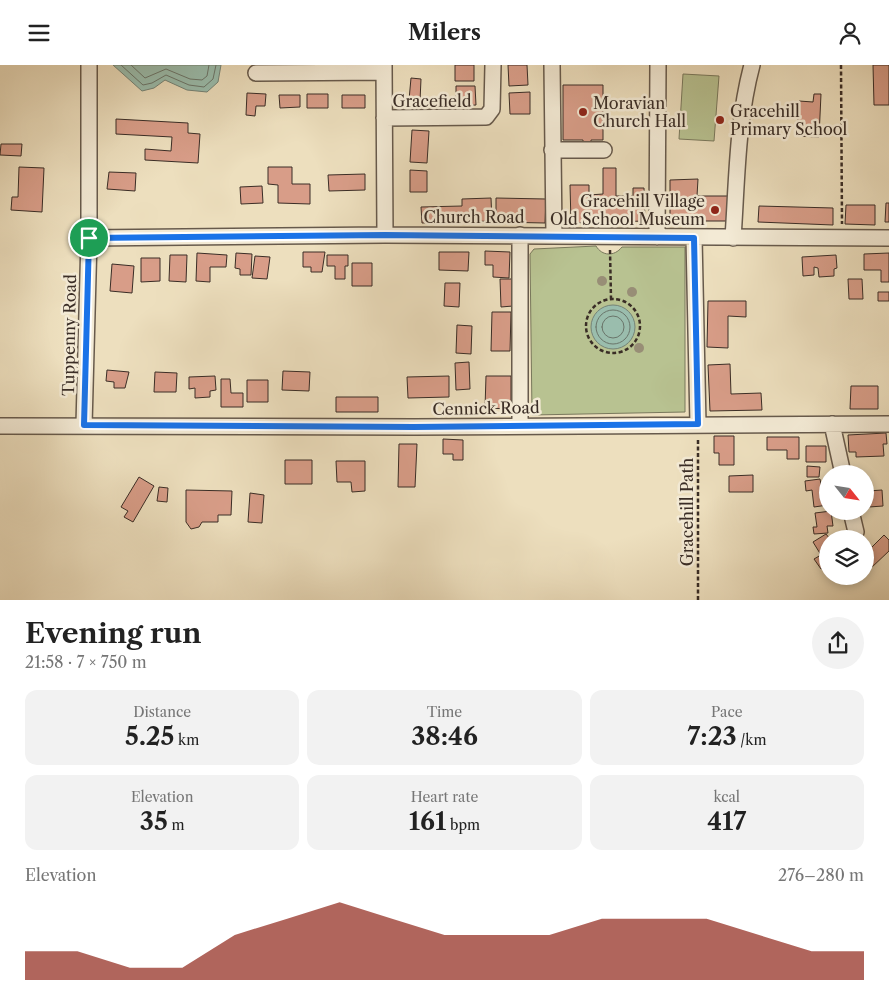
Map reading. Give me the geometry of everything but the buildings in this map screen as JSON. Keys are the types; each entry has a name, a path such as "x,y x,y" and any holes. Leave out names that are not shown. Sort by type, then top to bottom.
{"street":[{"name":"Tuppenny Road","path":"84,425 89,238 89,65"},
{"name":"Gracefield","path":"384,118 486,117 492,109 493,65"},
{"path":"552,65 554,235"},
{"path":"658,65 658,237"},
{"path":"733,238 740,134 746,89 752,65"},
{"name":"Gracefield","path":"256,73 384,68 385,235"},
{"path":"552,150 604,150"},
{"name":"Church Road","path":"89,238 385,235 889,238"},
{"path":"520,235 520,425"},
{"path":"694,238 698,424"},
{"path":"832,424 841,465"},
{"name":"Cennick Road","path":"0,426 423,427 889,424"}],"path":[{"path":"841,65 842,238"},
{"path":"610,236 611,299"},
{"path":"611,299 621,300 630,305 640,321 640,331 636,341 621,353 611,354 601,351 593,345 588,337 586,327 588,317 593,308 611,299"},
{"name":"Gracehill Path","path":"698,424 698,600"}],"green space":[{"path":"683,74 719,76 714,141 679,139"},
{"path":"596,246 601,252 608,254 612,254 622,247 685,247 685,412 532,415 530,254 534,249"}],"water":[{"path":"113,65 221,65 218,82 207,92 187,90 165,80 154,88 142,91"},
{"path":"609,305 617,305 629,311 635,327 629,343 617,349 609,349 597,343 591,331 591,323 597,311"}],"place":[{"name":"Moravian Church Hall","path":"583,112"},
{"name":"Gracehill Primary School","path":"720,120"},
{"name":"Gracehill Village Old School Museum","path":"715,210"}],"route":[{"path":"520,235 694,238 698,424 468,427 84,425 89,238 520,235"}]}
